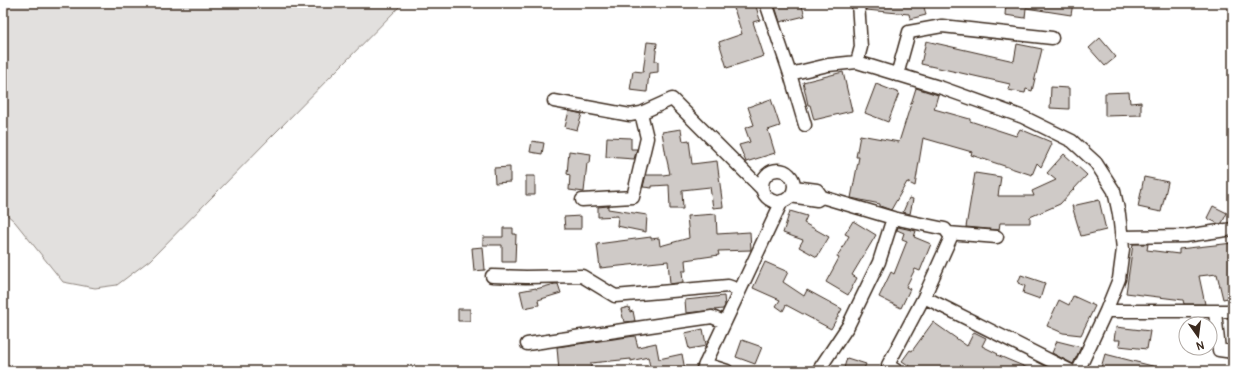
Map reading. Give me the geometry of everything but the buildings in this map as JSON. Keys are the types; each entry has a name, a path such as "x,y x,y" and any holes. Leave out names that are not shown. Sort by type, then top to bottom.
{"street":[{"path":"766,3 790,74 805,125"},
{"path":"857,62 861,47 858,3"},
{"path":"898,75 909,32 942,26 1052,38"},
{"path":"790,74 828,65 857,62 942,88 1023,118 1072,141 1096,163 1114,191 1119,214 1123,249 1119,279 1078,371"},
{"path":"554,101 630,115 641,114 672,99 772,201 789,195 816,190 822,197 893,218 945,229 950,237 924,297 888,365 897,371"},
{"path":"582,200 633,197 647,138 641,114"},
{"path":"727,371 704,367 739,290 766,236 789,195 791,178 788,174 778,170 768,174 762,183 769,210 766,236"},
{"path":"818,371 848,326 879,262 893,218"},
{"path":"1122,237 1185,236 1233,230"},
{"path":"948,233 997,237"},
{"path":"492,276 582,276 615,296 728,286 739,290"},
{"path":"924,297 1071,371"},
{"path":"1106,311 1233,311"},
{"path":"1216,312 1219,350 1233,352"},
{"path":"528,344 712,317 724,322"}],"shaded area":[{"path":"3,3 403,3 150,260 117,285 95,288 63,282 15,222 3,211"}]}
